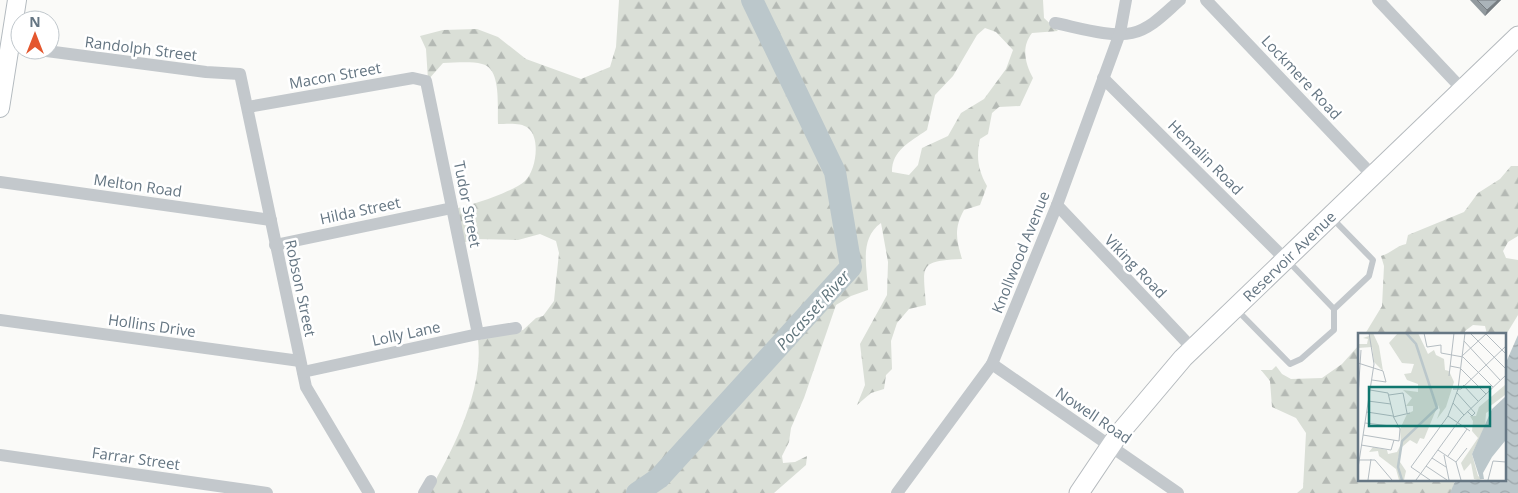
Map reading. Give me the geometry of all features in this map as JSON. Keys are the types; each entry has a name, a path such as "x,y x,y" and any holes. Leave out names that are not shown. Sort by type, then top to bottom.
{"main road":[{"name":"Reservoir Avenue","path":"1079,493 1111,446 1151,394 1192,349 1518,36"},
{"path":"0,108 2,77 10,57"}],"street":[{"name":"Knollwood Avenue","path":"897,493 992,364 1057,205 1103,78 1126,0"},
{"path":"1055,23 1116,33 1131,33 1142,30 1156,21 1180,0"},
{"name":"Lockmere Road","path":"1206,0 1373,176"},
{"path":"1378,0 1462,89"},
{"name":"Randolph Street","path":"60,53 206,72 240,74"},
{"name":"Robson Street","path":"240,74 275,245 310,397 369,493"},
{"name":"Macon Street","path":"248,107 413,78 426,81"},
{"name":"Hemalin Road","path":"1103,78 1285,258"},
{"name":"Tudor Street","path":"426,81 478,334"},
{"name":"Melton Road","path":"0,182 271,220"},
{"name":"Viking Road","path":"1057,205 1192,349"},
{"name":"Hilda Street","path":"275,245 452,208"},
{"name":"Hollins Drive","path":"0,320 302,367"},
{"name":"Lolly Lane","path":"302,367 516,328"},
{"name":"Nowell Road","path":"992,364 1178,493"},
{"name":"Farrar Street","path":"0,455 240,491 268,493"},
{"path":"424,493 431,481"}],"lane":[{"path":"1330,216 1373,260 1369,276 1334,309"},
{"path":"1235,308 1290,364 1301,359 1334,330 1334,309 1285,258"}],"green space":[{"path":"619,0 1043,0 1044,18 1058,31 1032,33 1026,44 1025,55 1033,78 1020,106 999,107 992,113 988,134 980,139 979,163 987,186 980,205 964,210 961,216 957,228 957,239 962,259 937,261 926,268 924,281 926,305 909,309 897,323 891,341 892,369 886,375 884,389 871,393 857,405 865,385 860,344 887,295 888,262 881,223 874,229 867,245 866,254 868,290 851,296 836,305 804,398 791,428 789,442 782,456 783,463 795,462 807,456 806,465 774,493 428,493 465,419 476,379 479,359 478,340 523,330 536,318 543,316 554,301 559,253 556,241 540,234 518,240 476,239 462,243 454,209 501,194 525,181 532,170 536,154 535,139 525,126 498,124 496,81 488,67 473,63 443,63 428,80 426,49 420,36 443,30 477,29 498,37 526,59 581,79 610,67 616,47","holes":["985,28 996,32 1013,50 1006,69 984,99 961,113 948,136 922,148 918,165 909,175 892,172 895,158 903,147 927,130 935,95 953,76 977,35"]},
{"path":"1511,166 1518,166 1518,236 1508,242 1503,251 1506,258 1518,260 1518,315 1506,335 1506,333 1487,333 1485,326 1473,325 1465,333 1366,333 1382,306 1384,266 1381,256 1406,244 1408,235 1464,212 1478,193 1500,179"},
{"path":"1358,346 1358,480 1455,480 1452,493 1297,493 1303,488 1306,433 1296,418 1272,407 1270,381 1261,370 1272,370 1276,366 1282,374 1291,379 1322,378 1342,364"}],"water":[{"path":"1518,335 1518,493 1450,493 1456,480 1506,480 1506,362"}],"building":[{"path":"1477,0 1498,0 1487,10"}],"waterway":[{"name":"Pocasset River","path":"637,493 659,478 851,267 835,172 752,0"}]}
